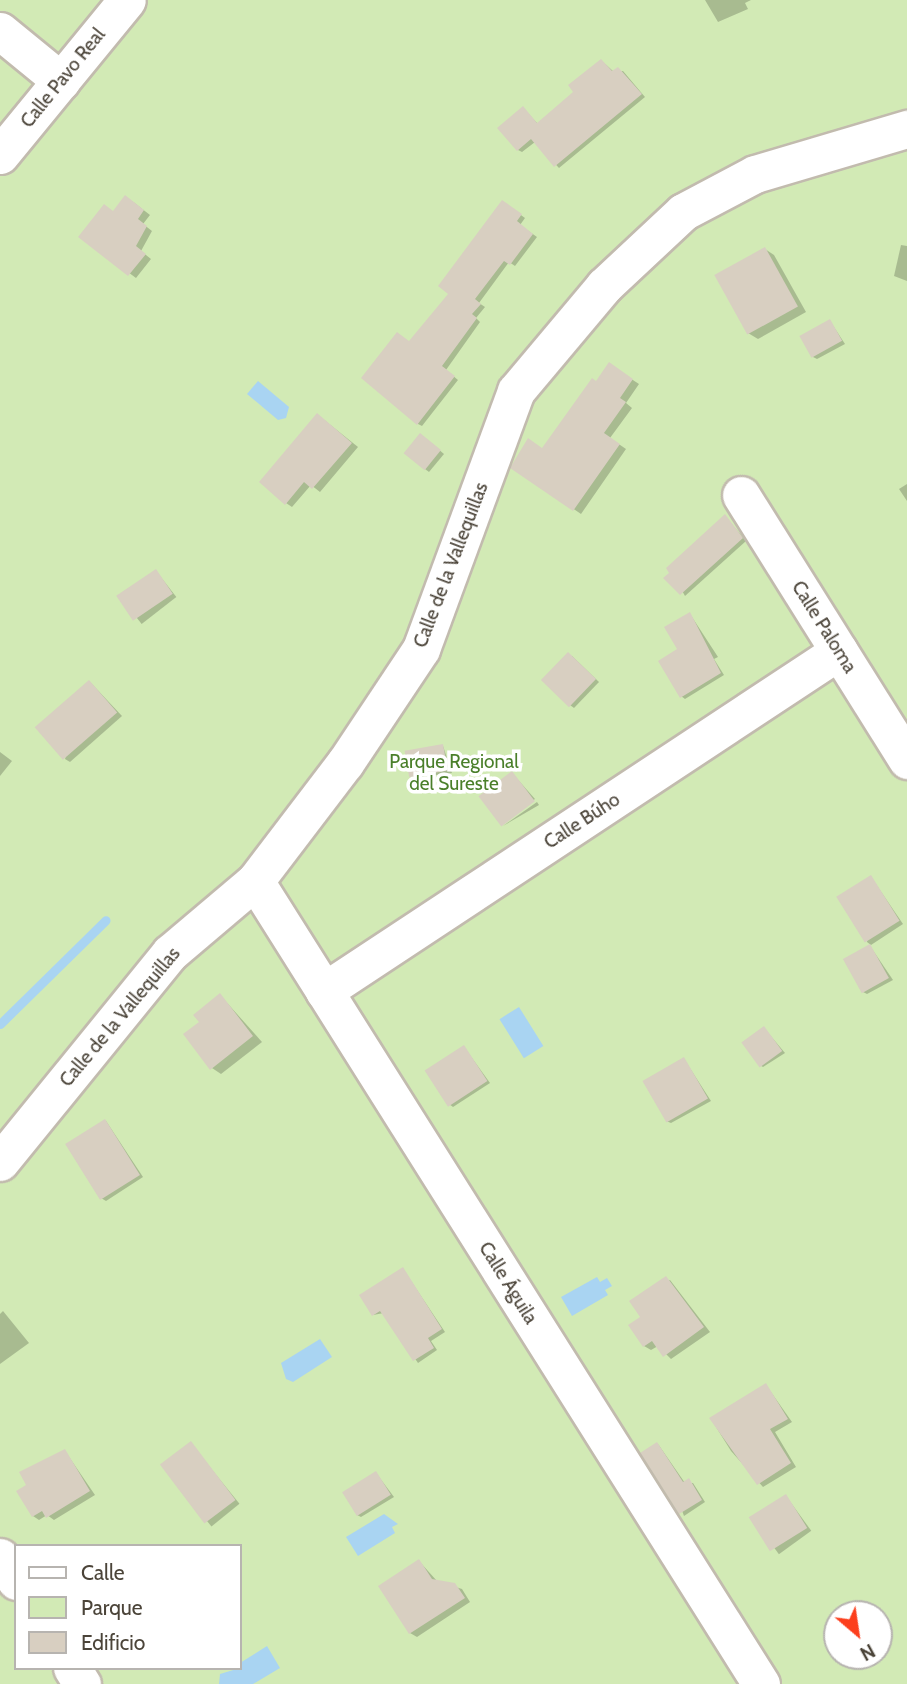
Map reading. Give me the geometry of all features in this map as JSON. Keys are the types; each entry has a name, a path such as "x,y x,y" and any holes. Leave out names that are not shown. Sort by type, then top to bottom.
{"street":[{"name":"Calle Pavo Real","path":"0,155 127,0"},
{"path":"0,31 61,81"},
{"name":"Calle de la Vallequillas","path":"0,1162 170,953 255,881 345,763 421,649 516,391 604,286 683,212 755,174 907,129"},
{"name":"Calle Paloma","path":"741,495 907,760"},
{"name":"Calle Búho","path":"324,991 839,651"},
{"name":"Calle Águila","path":"255,881 761,1684"},
{"path":"0,1557 14,1578"}],"green space":[{"name":"Parque Regional del Sureste","path":"0,0 907,0 907,1684 0,1684"}],"water":[{"path":"258,381 289,407 286,418 278,420 247,394"},
{"path":"519,1007 543,1046 524,1058 499,1019"},
{"path":"597,1277 600,1282 607,1278 612,1286 605,1290 608,1295 572,1316 561,1297"},
{"path":"320,1339 332,1357 293,1382 286,1379 281,1363"},
{"path":"384,1514 398,1524 392,1527 395,1533 358,1556 346,1537"},
{"path":"267,1646 280,1668 253,1684 219,1684 220,1674 242,1670 242,1662"}],"building":[{"path":"601,59 612,71 618,67 642,94 554,167 531,139 517,151 497,128 523,106 537,123 573,92 568,85"},
{"path":"125,195 144,210 138,219 147,226 136,246 146,254 128,276 78,237 104,204 113,211"},
{"path":"502,200 522,214 517,221 533,234 510,265 504,261 475,299 481,304 472,314 477,318 442,366 455,376 417,425 361,378 397,332 409,341 448,294 438,286"},
{"path":"765,247 798,306 747,335 714,275"},
{"path":"830,319 842,341 812,358 799,336"},
{"path":"609,362 633,379 620,398 626,402 604,433 620,444 573,511 510,468 528,438 542,448 592,378 596,381"},
{"path":"317,413 352,443 312,489 304,482 285,505 259,482"},
{"path":"420,433 441,450 425,470 404,453"},
{"path":"725,514 743,538 680,595 663,578 669,573 666,568"},
{"path":"156,569 173,594 133,621 116,596"},
{"path":"690,612 721,673 680,698 658,661 677,649 664,627"},
{"path":"568,652 596,679 569,707 541,680"},
{"path":"89,680 117,712 63,760 35,727"},
{"path":"443,744 448,771 409,777 405,751"},
{"path":"512,771 535,801 501,827 478,796"},
{"path":"871,875 900,921 865,943 836,897"},
{"path":"870,944 889,978 862,993 843,959"},
{"path":"220,993 253,1036 210,1070 183,1034 199,1022 193,1015"},
{"path":"764,1026 782,1051 760,1068 741,1042"},
{"path":"464,1045 487,1081 448,1107 425,1071"},
{"path":"684,1057 708,1099 666,1123 642,1081"},
{"path":"105,1119 140,1175 100,1200 65,1144"},
{"path":"403,1267 442,1329 428,1338 434,1348 413,1361 380,1311 372,1316 359,1295"},
{"path":"666,1276 704,1327 663,1357 652,1341 643,1347 628,1325 640,1317 629,1301"},
{"path":"766,1383 788,1419 770,1429 791,1463 757,1485 709,1418"},
{"path":"191,1441 236,1500 204,1524 160,1464"},
{"path":"657,1442 683,1482 689,1478 702,1500 679,1514 640,1453"},
{"path":"65,1449 90,1491 46,1518 42,1511 32,1517 16,1491 26,1485 19,1472"},
{"path":"376,1471 391,1495 357,1516 342,1492"},
{"path":"786,1494 807,1528 770,1551 749,1517"},
{"path":"419,1559 432,1579 455,1583 465,1598 409,1634 378,1586"}],"waterway":[{"path":"0,1024 106,920"}]}
